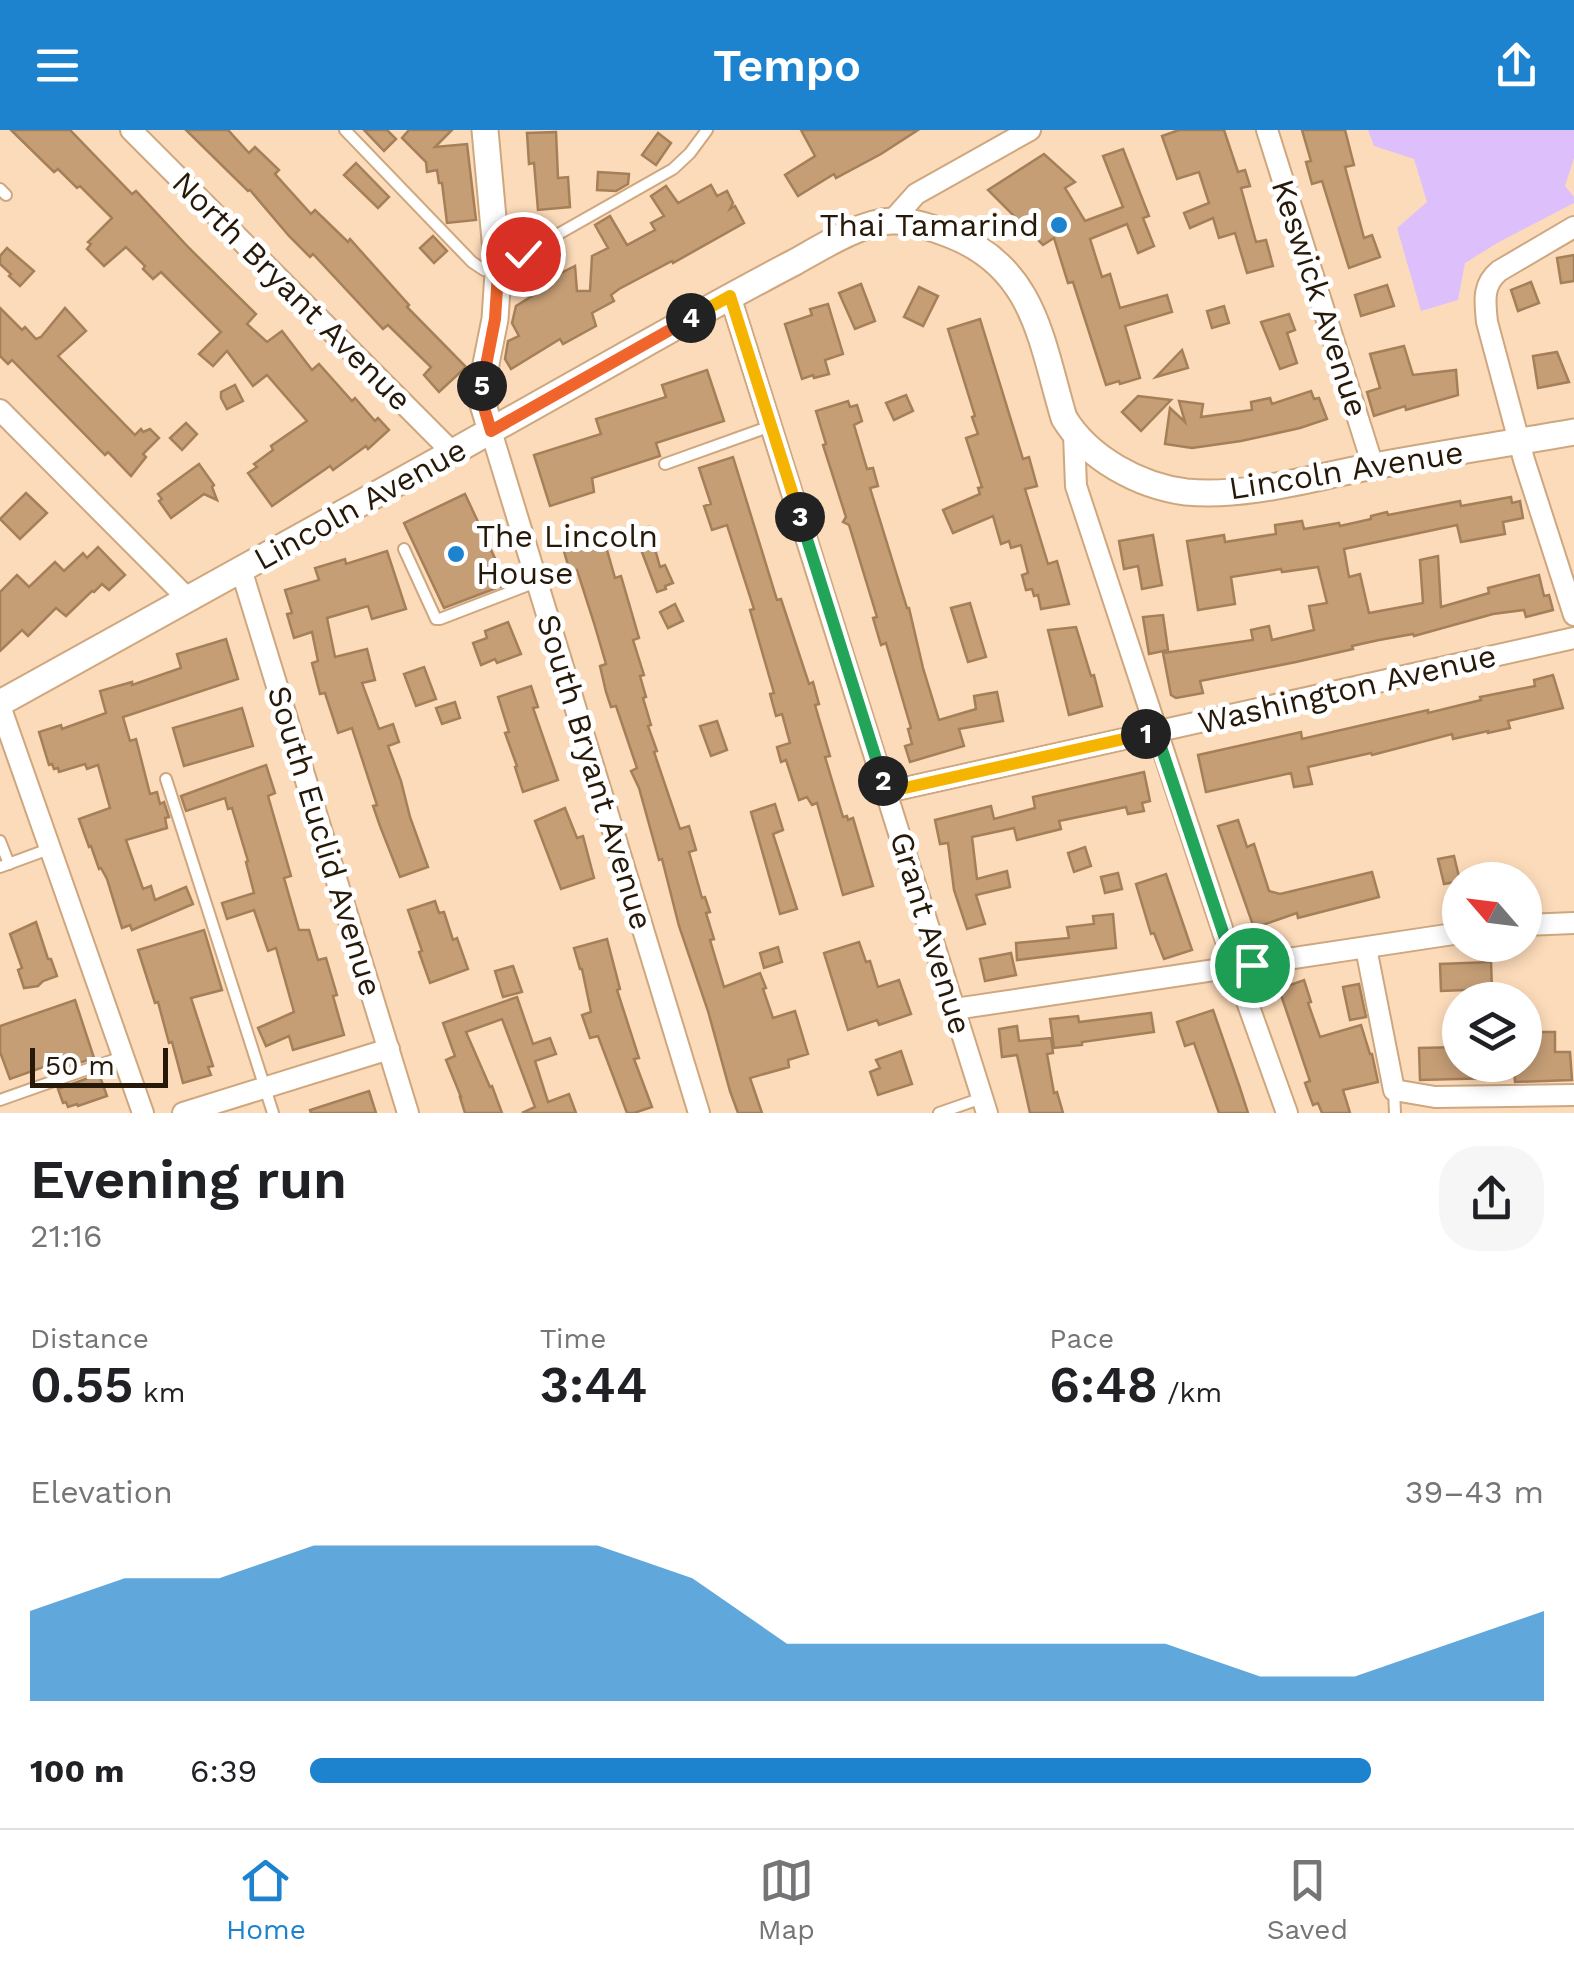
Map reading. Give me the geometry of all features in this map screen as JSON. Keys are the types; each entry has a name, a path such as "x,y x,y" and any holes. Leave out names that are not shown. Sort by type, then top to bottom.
{"street":[{"name":"North Bryant Avenue","path":"131,130 453,452"},
{"path":"485,130 498,273 495,319 482,384 482,401 491,431"},
{"name":"Keswick Avenue","path":"1266,130 1373,466"},
{"path":"892,221 916,194 1019,132"},
{"name":"Lincoln Avenue","path":"0,705 730,296 851,232 892,221 932,228 970,242 1000,264 1033,311 1064,418 1074,434 1115,466 1142,480 1186,492 1251,489 1574,432"},
{"path":"1574,227 1498,271 1486,286 1485,301 1487,322 1520,442 1574,615"},
{"name":"Grant Avenue","path":"730,296 984,1106"},
{"path":"0,410 188,600"},
{"name":"South Bryant Avenue","path":"491,431 699,1113"},
{"path":"1074,434 1076,486 1235,968 1287,1113"},
{"name":"South Euclid Avenue","path":"241,569 408,1113"},
{"name":"Washington Avenue","path":"887,792 1574,638"},
{"path":"0,705 143,1113"},
{"path":"1542,924 1574,923"},
{"path":"955,1009 1442,936"},
{"path":"1366,948 1394,1090 1435,1097 1574,1094"},
{"path":"184,1113 389,1048"}],"lane":[{"path":"345,130 472,262 498,273 523,254 673,169 707,130"},
{"path":"665,464 771,426"},
{"path":"404,549 436,619 537,581"},
{"path":"166,779 273,1113"},
{"path":"0,841 4,866 50,848"},
{"path":"0,1100 123,1056"},
{"path":"1394,1090 1395,1113"},
{"path":"938,1113 984,1106"}],"shaded area":[{"path":"1368,130 1574,130 1574,158 1565,186 1574,203 1465,263 1458,300 1421,311 1397,228 1427,202 1414,159 1374,146"}],"building":[{"path":"11,130 70,130 132,194 136,191 256,314 247,324 267,342 282,331 312,370 319,364 352,401 355,398 375,421 378,418 389,430 368,449 366,446 333,470 330,466 272,506 248,473 273,450 271,446 307,421 267,375 253,386 227,351 213,366 199,354 221,332 161,272 153,279 126,247 104,266 87,249 91,244 88,242 112,218 80,186 77,188 58,169 54,172"},
{"path":"186,130 228,130 249,153 255,147 279,170 275,174 311,214 315,210 348,242 350,239 407,307 466,367 439,392 424,375 431,367 388,325 383,329 313,254 310,257 289,236 250,190"},
{"path":"364,130 387,130 396,139 384,151"},
{"path":"409,130 452,130 435,147 467,144 476,220 447,223 437,170 427,172 426,162 402,138"},
{"path":"801,130 918,130 881,154 836,178 834,174 798,196 785,175 815,156"},
{"path":"1179,130 1224,130 1238,172 1245,170 1250,186 1241,188 1256,242 1266,240 1273,266 1247,273 1235,233 1219,238 1213,218 1190,228 1184,213 1209,203 1199,172 1177,179 1162,136"},
{"path":"1302,130 1345,130 1354,165 1345,167 1364,238 1372,235 1380,257 1349,268 1322,181 1312,184 1306,162 1311,161"},
{"path":"556,132 558,178 568,177 570,207 538,210 527,133"},
{"path":"658,133 671,143 656,165 642,155"},
{"path":"1123,149 1149,216 1143,218 1154,246 1138,253 1127,224 1090,239 1102,277 1110,274 1120,308 1167,295 1172,312 1125,326 1140,378 1106,385 1073,282 1068,283 1054,238 1043,245 988,190 1044,154 1075,182 1065,188 1085,221 1123,207 1103,156"},
{"path":"356,163 389,197 378,208 344,175"},
{"path":"598,172 629,174 628,184 616,191 597,190"},
{"path":"711,185 717,196 727,191 733,203 730,209 735,206 744,223 619,289 611,295 614,301 592,313 596,326 563,344 560,339 511,369 505,359 508,341 519,336 512,323 516,306 540,291 523,265 549,250 563,272 575,266 577,291 590,291 592,256 608,248 595,225 610,216 627,245 655,230 651,223 664,216 651,196 666,186 678,203"},
{"path":"433,236 447,251 434,263 420,248"},
{"path":"7,248 34,271 20,286 0,264 0,256"},
{"path":"1574,255 1574,281 1561,283 1557,258"},
{"path":"1531,282 1539,303 1518,311 1511,290"},
{"path":"861,284 875,321 855,329 839,293"},
{"path":"1387,285 1394,306 1361,316 1355,295"},
{"path":"919,287 938,296 923,326 904,317"},
{"path":"828,304 843,354 825,360 829,374 802,379 785,324 812,315 810,309"},
{"path":"1224,306 1229,323 1212,328 1207,311"},
{"path":"0,308 36,339 65,308 86,331 58,356 135,435 141,429 150,429 159,438 143,454 146,457 131,476 108,452 105,455 12,360 8,364 0,356"},
{"path":"1289,314 1295,330 1287,333 1297,363 1280,369 1261,322"},
{"path":"980,319 1023,459 1029,457 1037,486 1025,489 1048,564 1057,561 1069,604 1041,609 1038,595 1034,596 1032,589 1026,590 1022,575 1028,573 1021,545 1011,548 1009,541 1001,544 993,516 953,533 943,510 980,494 978,488 982,487 966,438 978,434 972,417 975,416 948,329"},
{"path":"1404,346 1413,375 1456,370 1458,395 1374,416 1367,392 1380,388 1370,354"},
{"path":"1182,350 1188,368 1156,377"},
{"path":"1557,352 1569,382 1538,388 1533,356"},
{"path":"707,370 724,421 656,443 660,456 592,478 594,492 550,506 534,455 601,434 596,419 666,397 662,385"},
{"path":"235,385 243,401 227,409 221,392"},
{"path":"1311,391 1314,399 1319,398 1327,419 1241,441 1192,448 1165,444 1170,408 1185,422 1179,401 1203,404 1201,417 1252,410 1251,402 1270,398 1272,404"},
{"path":"906,395 913,411 894,420 886,403"},
{"path":"1138,396 1171,400 1141,431 1122,412"},
{"path":"848,401 850,407 857,405 862,421 854,425 867,469 873,468 878,486 870,488 909,608 939,720 976,709 974,696 997,692 1003,721 959,729 964,746 910,762 905,746 912,744 908,729 911,728 886,643 881,645 873,618 877,617 849,525 843,522 846,517 816,411"},
{"path":"186,423 197,434 182,450 170,438"},
{"path":"733,457 777,600 781,599 809,684 813,682 819,704 815,705 830,756 825,757 843,817 853,818 873,886 843,895 817,803 812,805 807,797 799,800 786,760 781,762 777,747 790,743 782,714 776,716 770,694 774,693 750,610 754,609 727,525 712,530 704,506 711,504 699,468"},
{"path":"199,464 214,485 217,500 204,494 171,518 158,494"},
{"path":"26,493 47,513 20,539 0,519"},
{"name":"The Lincoln House","path":"465,494 507,584 444,608 404,523"},
{"path":"1511,497 1512,503 1520,501 1523,518 1503,522 1505,534 1461,542 1457,525 1344,549 1349,577 1360,574 1369,613 1423,603 1420,560 1438,556 1441,607 1489,593 1488,588 1539,575 1544,596 1549,595 1553,610 1526,617 1524,610 1493,614 1414,636 1379,640 1200,681 1203,693 1176,698 1171,695 1163,653 1253,640 1251,630 1269,626 1272,640 1314,630 1309,606 1327,603 1318,567 1282,572 1281,569 1231,577 1235,604 1198,610 1187,541 1224,535 1225,542 1276,534 1275,525 1302,521 1304,529 1339,523 1340,526 1387,512 1388,515 1460,501 1461,506"},
{"path":"649,527 660,567 665,565 673,583 657,592 634,531"},
{"path":"601,529 615,578 621,576 639,638 633,640 644,675 640,676 651,725 648,726 657,751 654,752 680,829 689,826 696,850 689,852 710,912 706,913 714,939 710,940 724,987 760,973 773,1018 795,1011 808,1054 788,1060 789,1067 750,1078 762,1113 738,1113 730,1091 662,859 659,860 631,771 637,768 616,706 611,707 606,692 600,666 606,664 594,623 577,570 570,572 561,541"},
{"path":"1153,535 1162,585 1142,589 1138,566 1124,569 1119,541"},
{"path":"98,547 125,575 109,590 102,584 66,616 56,608 28,636 22,630 0,651 0,592 17,575 29,587 55,562 64,571 83,553 87,558"},
{"path":"387,551 406,609 372,619 368,606 327,618 335,657 367,649 375,680 362,683 379,729 393,724 399,742 388,746 428,867 400,877 373,806 377,805 352,728 338,733 325,693 320,694 312,663 318,661 312,632 294,638 285,590 319,580 315,568 345,559 346,564"},
{"path":"970,603 986,657 968,662 951,608"},
{"path":"675,604 683,621 668,628 660,612"},
{"path":"1163,615 1168,650 1149,654 1143,617"},
{"path":"508,622 521,654 481,665 473,643 487,638 485,631"},
{"path":"1076,627 1102,706 1069,715 1048,630"},
{"path":"226,639 238,679 123,717 130,741 136,739 150,794 157,792 169,817 165,818 167,828 126,840 143,889 151,886 155,900 186,887 193,904 132,930 130,925 122,928 107,879 99,869 79,819 110,808 98,765 87,769 85,764 59,772 49,765 39,732 61,725 62,729 106,713 100,691 181,668 177,654"},
{"path":"424,667 436,699 416,706 404,674"},
{"path":"1553,675 1563,708 1508,721 1510,728 1453,739 1452,734 1308,767 1312,784 1294,787 1291,773 1206,792 1198,755 1301,732 1302,739 1428,713 1535,686 1534,680"},
{"path":"531,686 538,707 533,708 558,780 523,792 498,697"},
{"path":"455,702 460,718 442,724 436,708"},
{"path":"242,708 253,746 184,766 173,728"},
{"path":"717,721 727,750 711,756 700,726"},
{"path":"266,765 275,793 268,796 291,876 284,878 299,930 309,930 318,960 326,958 344,1035 293,1050 289,1036 266,1046 258,1028 294,1012 276,948 268,951 254,910 227,919 222,903 254,893 232,808 228,809 225,798 186,811 181,796"},
{"path":"1144,772 1150,801 1142,803 1144,811 1128,814 1126,807 1059,821 1061,829 1017,840 1014,828 972,837 977,879 1007,871 1010,887 976,895 985,924 967,929 954,890 948,843 940,844 935,820 991,806 994,819 1035,808 1033,797"},
{"path":"775,804 783,830 773,834 797,909 780,914 751,812"},
{"path":"565,808 577,838 583,836 594,878 561,889 535,821"},
{"path":"1238,820 1247,847 1254,844 1269,891 1280,894 1372,872 1379,897 1298,918 1297,913 1254,928 1218,826"},
{"path":"1085,847 1091,866 1074,872 1068,853"},
{"path":"1454,856 1455,862 1442,862 1442,876 1438,859"},
{"path":"1118,873 1122,889 1105,893 1101,877"},
{"path":"1166,874 1192,950 1164,959 1154,933 1151,934 1136,884"},
{"path":"435,901 439,913 444,912 453,940 457,938 468,969 430,983 408,910"},
{"path":"1113,914 1116,948 1017,960 1016,943 1069,938 1067,927 1094,924 1093,916"},
{"path":"36,922 57,976 24,988 18,970 22,968 10,934"},
{"path":"204,930 222,990 191,998 213,1066 208,1067 211,1075 183,1083 138,950"},
{"path":"607,939 620,989 617,990 639,1058 634,1059 652,1107 634,1113 627,1113 598,1036 590,1038 582,1015 591,1012 574,948"},
{"path":"859,942 878,987 899,980 911,1014 848,1030 824,953"},
{"path":"778,947 782,962 764,968 760,953"},
{"path":"1011,953 1016,975 985,981 980,959"},
{"path":"1491,962 1492,982 1442,982 1441,991 1440,964"},
{"path":"513,966 522,992 503,997 495,971"},
{"path":"1304,980 1320,1037 1361,1025 1372,1054 1378,1082 1343,1090 1350,1113 1322,1113 1318,1103 1313,1105 1305,1083 1310,1081 1279,989"},
{"path":"1359,984 1366,1017 1350,1020 1343,987"},
{"path":"517,997 533,1044 550,1038 556,1054 535,1061 548,1102 569,1094 576,1113 522,1113 535,1107 502,1019 466,1032 502,1113 465,1113 446,1060 455,1056 443,1023"},
{"path":"75,1000 94,1058 52,1072 49,1065 10,1079 0,1052 0,1026"},
{"path":"1213,1010 1248,1113 1219,1113 1194,1043 1185,1046 1177,1022"},
{"path":"1151,1013 1154,1032 1054,1048 1050,1019 1078,1016 1079,1022"},
{"path":"1017,1026 1019,1041 1051,1038 1053,1053 1047,1054 1054,1093 1057,1092 1063,1113 1030,1113 1017,1055 1002,1057 999,1029"},
{"path":"1542,1032 1555,1032 1555,1052 1570,1052 1572,1080 1542,1081"},
{"path":"1442,1047 1442,1079 1420,1080 1419,1048"},
{"path":"901,1051 912,1084 878,1095 870,1072 880,1068 876,1060"},
{"path":"99,1074 107,1096 78,1106 63,1103 58,1089"},
{"path":"369,1091 376,1113 311,1113 310,1110"}],"place":[{"name":"Thai Tamarind","path":"1059,225"},
{"name":"The Lincoln House","path":"456,554"}],"route":[{"path":"523,254 498,273 495,319 482,384 482,401 491,431 730,296 887,792 1156,732 1235,968 1252,965"}]}
